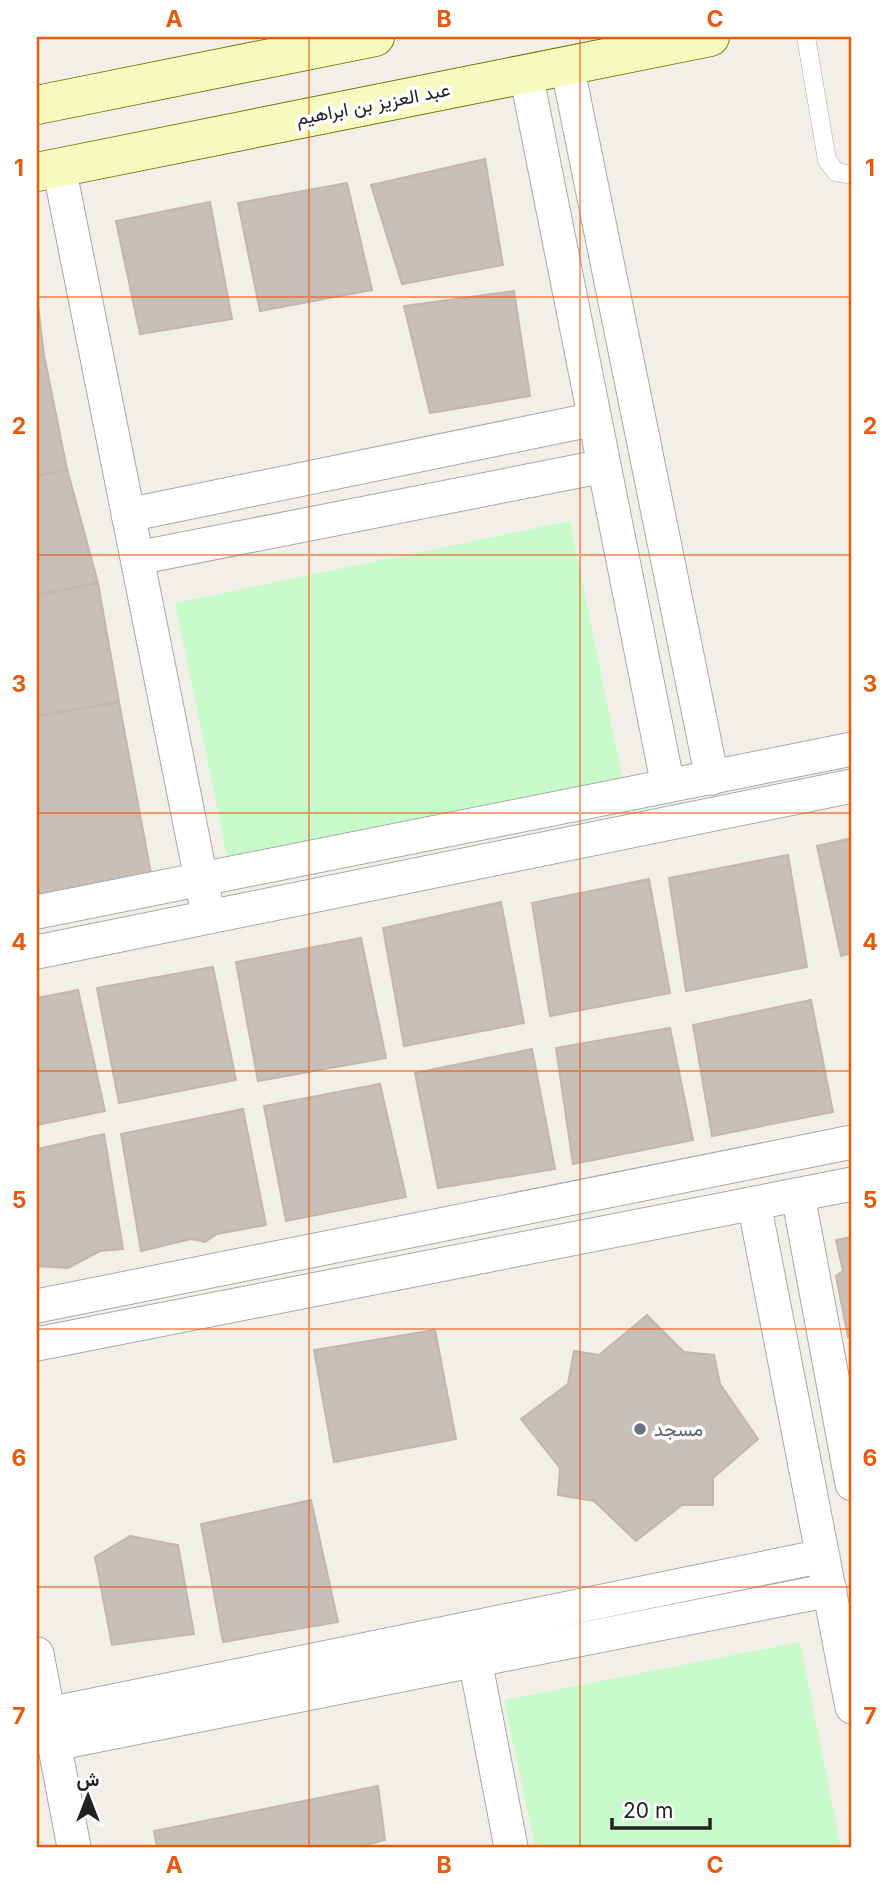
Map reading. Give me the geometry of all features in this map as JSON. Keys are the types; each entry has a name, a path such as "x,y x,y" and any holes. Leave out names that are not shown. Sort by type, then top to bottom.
{"street":[{"path":"37,104 375,37"},
{"name":"عبد العزيز بن ابراهيم","path":"48,170 710,37"},
{"path":"567,65 712,778"},
{"path":"526,74 668,786"},
{"path":"48,170 128,515 209,917"},
{"path":"128,515 594,419"},
{"path":"137,558 604,466"},
{"path":"37,912 852,750"},
{"path":"37,952 852,786"},
{"path":"37,1306 852,1142"},
{"path":"37,1344 852,1184"},
{"path":"798,1195 852,1484"},
{"path":"754,1203 852,1707"},
{"path":"51,1729 822,1556"},
{"path":"51,1729 475,1661 830,1590"},
{"path":"37,1654 75,1847"},
{"path":"475,1661 511,1847"}],"lane":[{"path":"806,37 827,160 836,172 852,175"}],"green space":[{"path":"570,521 623,781 228,861 175,603"},
{"path":"800,1642 841,1847 535,1847 504,1700"}],"building":[{"path":"485,159 503,265 402,284 371,185"},
{"path":"347,183 372,290 260,311 238,203"},
{"path":"210,202 232,319 140,334 116,221"},
{"path":"514,291 530,396 430,413 404,306"},
{"path":"37,297 44,355 37,357"},
{"path":"44,355 67,469 37,476 37,357"},
{"path":"67,469 98,583 37,595 37,476"},
{"path":"98,583 119,702 37,716 37,595"},
{"path":"119,702 152,879 37,899 37,716"},
{"path":"852,838 852,953 841,956 817,846"},
{"path":"788,855 807,967 686,991 669,878"},
{"path":"649,879 670,993 550,1016 532,903"},
{"path":"501,902 524,1023 404,1046 383,928"},
{"path":"361,938 386,1058 258,1081 236,962"},
{"path":"213,967 236,1080 119,1103 97,988"},
{"path":"78,990 105,1111 37,1125 37,998"},
{"path":"811,1000 833,1112 712,1136 693,1025"},
{"path":"670,1028 693,1140 573,1164 556,1048"},
{"path":"532,1049 555,1169 438,1188 415,1073"},
{"path":"380,1084 406,1197 286,1221 264,1106"},
{"path":"243,1109 266,1225 217,1234 205,1242 191,1239 141,1251 121,1134"},
{"path":"104,1134 123,1249 100,1251 68,1268 37,1266 37,1149"},
{"path":"852,1237 852,1336 848,1337 836,1276 843,1271 836,1240"},
{"name":"مسجد","path":"647,1315 684,1352 714,1355 720,1384 758,1439 713,1478 713,1505 682,1505 636,1541 594,1501 558,1495 560,1468 521,1419 568,1384 574,1351 599,1355"},
{"path":"435,1330 456,1439 334,1462 314,1350"},
{"path":"311,1500 338,1622 223,1642 201,1524"},
{"path":"130,1536 178,1545 194,1634 112,1645 95,1557"},
{"path":"378,1786 385,1840 358,1847 157,1847 154,1831"}],"place":[{"name":"مسجد","path":"640,1429"}]}
